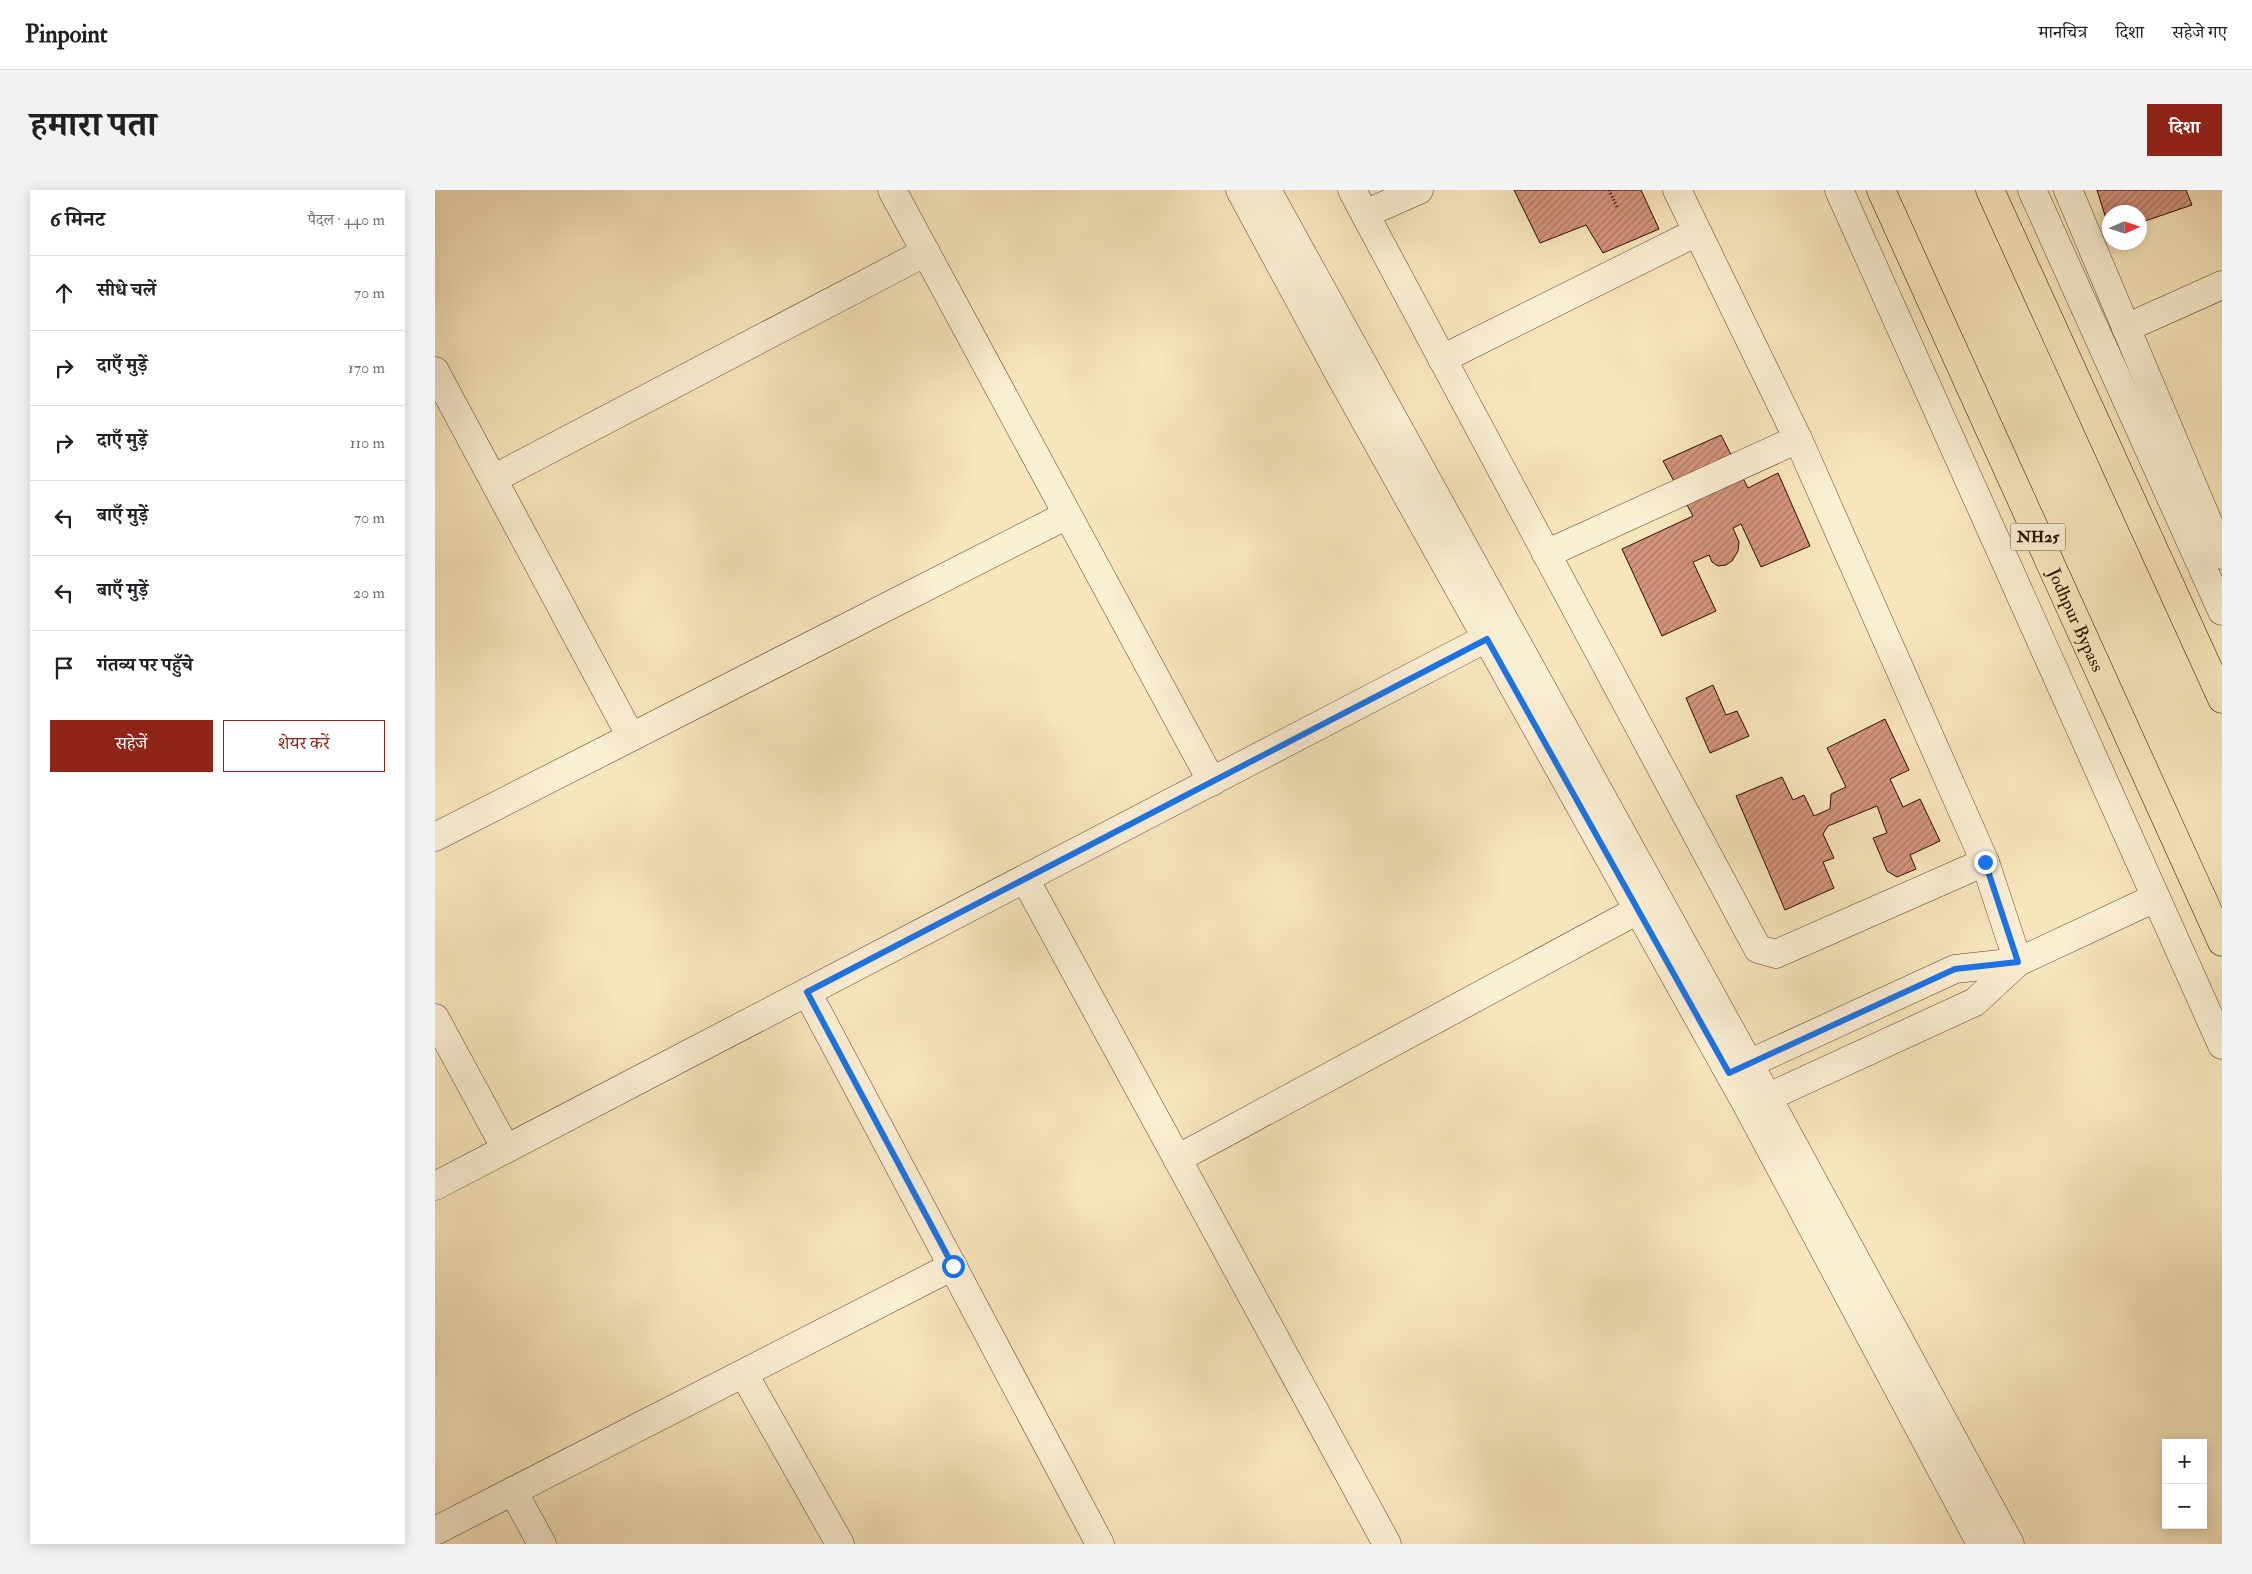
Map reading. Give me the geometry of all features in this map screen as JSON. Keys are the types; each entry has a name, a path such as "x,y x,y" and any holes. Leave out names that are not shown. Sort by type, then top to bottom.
{"highway":[{"name":"Jodhpur Bypass","path":"1881,190 2222,942"},
{"path":"1990,190 2222,699"}],"street":[{"path":"893,190 1212,782"},
{"path":"1240,190 1342,379 1497,633 1758,1102 2010,1544"},
{"path":"1267,190 1497,633 1638,910 1739,1068"},
{"path":"1351,190 1758,949 1776,954 1985,862"},
{"path":"1365,214 1419,190"},
{"path":"1677,190 1799,439 1985,862 2018,962"},
{"path":"1839,190 2222,1045"},
{"path":"2032,190 2222,611"},
{"path":"2068,190 2222,555"},
{"path":"1442,359 1697,232"},
{"path":"493,479 926,252"},
{"path":"2126,328 2222,285"},
{"path":"435,371 631,737"},
{"path":"1546,554 1799,439"},
{"path":"435,837 1067,515"},
{"path":"435,1186 1497,633"},
{"path":"1025,879 1387,1544"},
{"path":"1758,1102 1975,1002 2018,962 2155,898"},
{"path":"1177,1159 1638,910"},
{"path":"1739,1068 1955,969 2018,962"},
{"path":"807,992 1101,1544"},
{"path":"435,1018 506,1149"},
{"path":"1758,1102 1981,1544"},
{"path":"435,1531 953,1266"},
{"path":"744,1374 839,1544"},
{"path":"513,1491 542,1544"}],"path":[{"path":"1609,190 1617,207"}],"building":[{"path":"1514,190 1641,190 1659,229 1603,253 1586,225 1540,243"},
{"path":"2097,190 2186,190 2192,205 2147,220 2147,205 2102,206"},
{"path":"1721,435 1748,488 1778,473 1810,546 1761,567 1741,524 1733,528 1739,542 1738,551 1732,561 1726,565 1718,566 1712,562 1709,555 1693,562 1716,611 1662,636 1622,549 1693,516 1663,461"},
{"path":"1713,685 1726,715 1737,711 1749,736 1710,753 1686,698"},
{"path":"1885,719 1909,770 1890,779 1903,807 1920,799 1940,841 1910,855 1916,869 1897,877 1887,871 1873,838 1887,833 1877,806 1828,826 1823,834 1834,858 1823,862 1834,888 1785,910 1736,796 1782,777 1793,800 1804,795 1814,816 1830,809 1831,794 1846,787 1827,748"}],"route":[{"path":"953,1266 807,992 1487,639 1729,1073 1955,969 2018,962 1985,862"}]}
